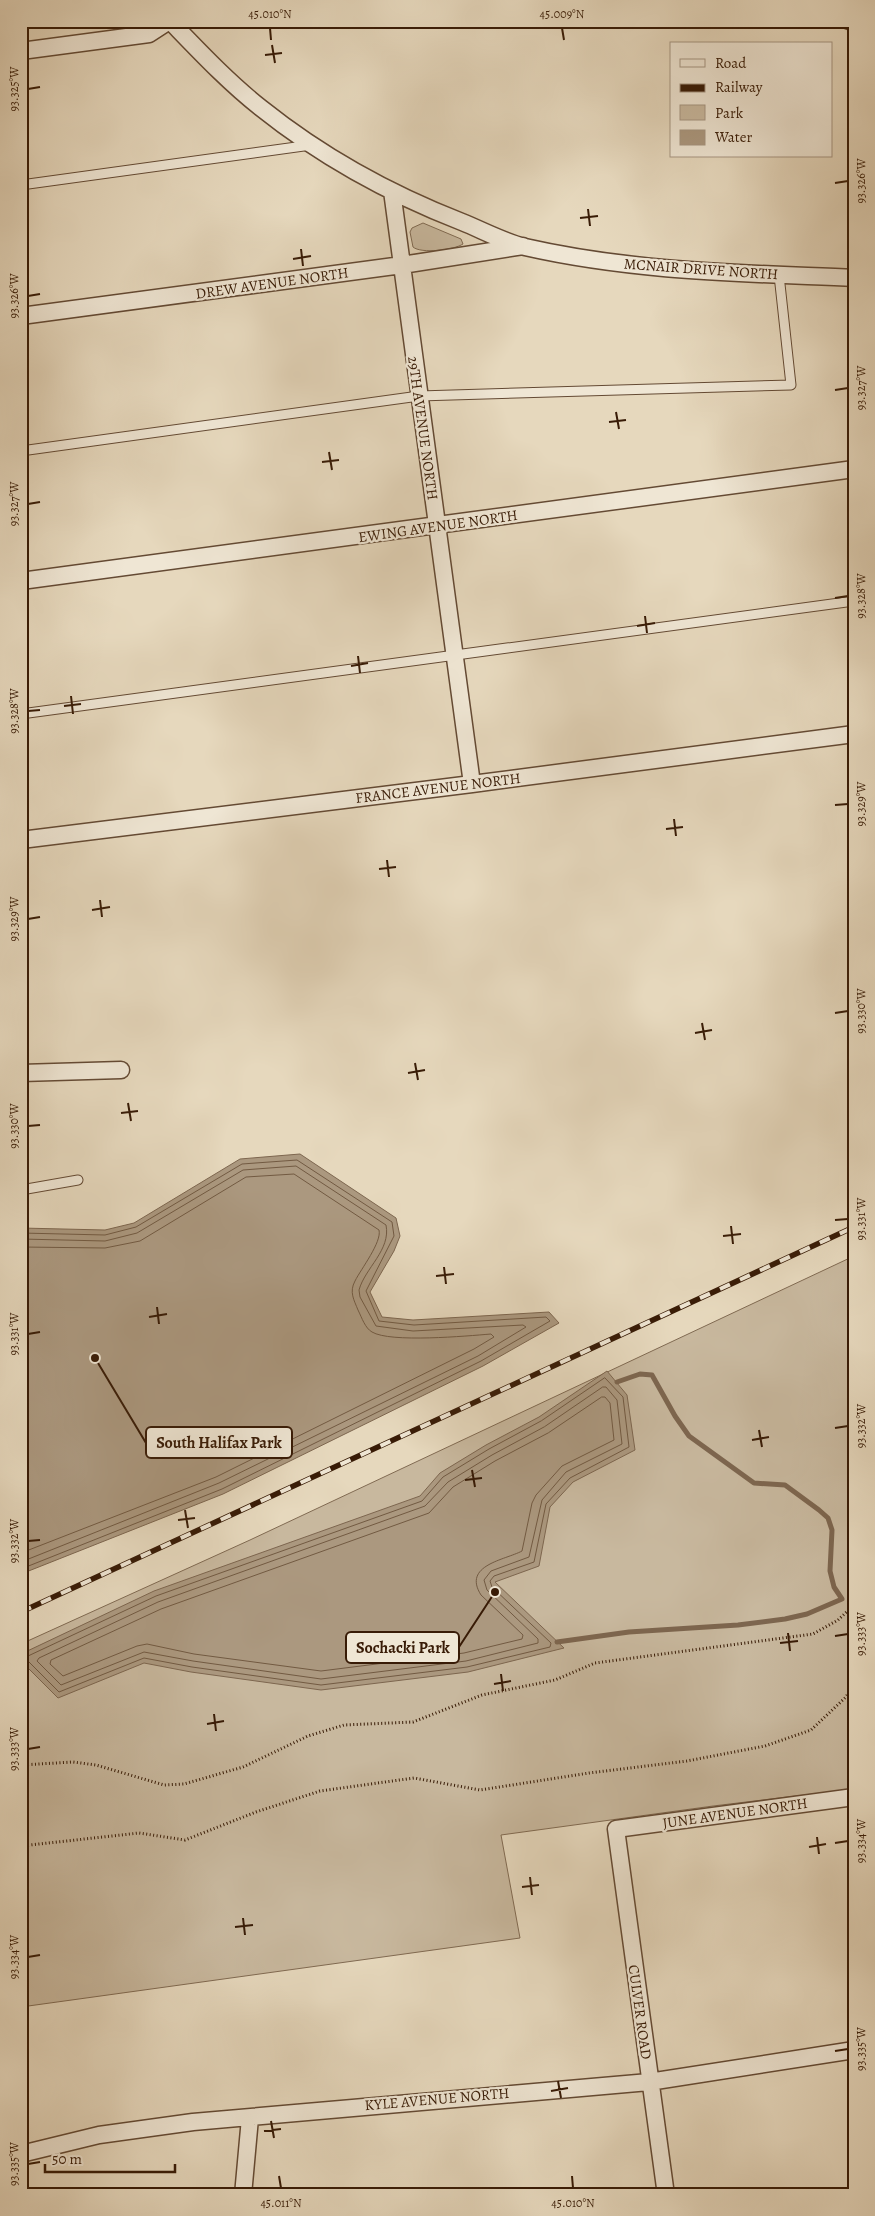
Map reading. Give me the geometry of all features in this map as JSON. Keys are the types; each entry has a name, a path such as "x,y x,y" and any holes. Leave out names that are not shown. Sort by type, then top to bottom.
{"street":[{"path":"21,52 149,34 170,21"},
{"name":"MCNAIR DRIVE NORTH","path":"170,21 210,63 260,108 312,145 392,191 438,212 523,246 620,264 698,272 854,278"},
{"path":"849,21 854,22"},
{"name":"29TH AVENUE NORTH","path":"392,191 472,784"},
{"name":"DREW AVENUE NORTH","path":"21,316 402,265 523,246"},
{"name":"EWING AVENUE NORTH","path":"21,580 854,469"},
{"name":"FRANCE AVENUE NORTH","path":"21,840 854,734"},
{"path":"21,1073 121,1070"},
{"name":"JUNE AVENUE NORTH","path":"616,1830 854,1797"},
{"name":"CULVER ROAD","path":"616,1830 649,2082 666,2195"},
{"name":"KYLE AVENUE NORTH","path":"21,2154 99,2135 193,2122 250,2118 346,2107 433,2102 520,2092 649,2082 854,2050"},
{"path":"243,2195 250,2118"}],"lane":[{"path":"21,185 312,145"},
{"path":"21,451 419,396 791,385 779,275"},
{"path":"21,714 854,601"},
{"path":"21,1190 78,1180"}],"path":[{"path":"21,1765 73,1762 96,1764 164,1785 184,1784 243,1767 308,1736 344,1725 413,1722 482,1695 555,1680 595,1663 813,1634 838,1620 854,1605"},
{"path":"21,1846 139,1833 185,1840 256,1812 320,1791 414,1778 480,1790 687,1760 765,1746 811,1730 846,1697 854,1683"}],"green space":[{"path":"423,223 461,239 463,244 453,248 438,250 423,250 413,247 410,232 412,228"},
{"path":"854,1256 854,1789 501,1835 520,1938 21,2007 21,1644 250,1540"}],"water":[{"path":"300,1154 396,1218 400,1236 394,1251 370,1292 382,1317 413,1320 549,1312 559,1323 483,1366 223,1494 21,1574 21,1228 105,1230 134,1223 240,1159"},
{"path":"607,1371 627,1395 635,1450 573,1482 550,1507 539,1566 495,1582 564,1648 468,1672 321,1690 191,1672 144,1663 58,1698 21,1661 21,1654 154,1591 420,1496 440,1473 486,1445 539,1417"}],"waterway":[{"path":"557,1642 629,1632 738,1625 785,1619 807,1614 842,1599 834,1587 830,1571 832,1530 828,1518 785,1485 754,1483 689,1436 675,1416 652,1375 640,1374 617,1382"}],"railway":[{"path":"21,1612 854,1227"}],"place":[{"name":"South Halifax Park","path":"95,1358"},
{"name":"Sochacki Park","path":"495,1592"}]}
